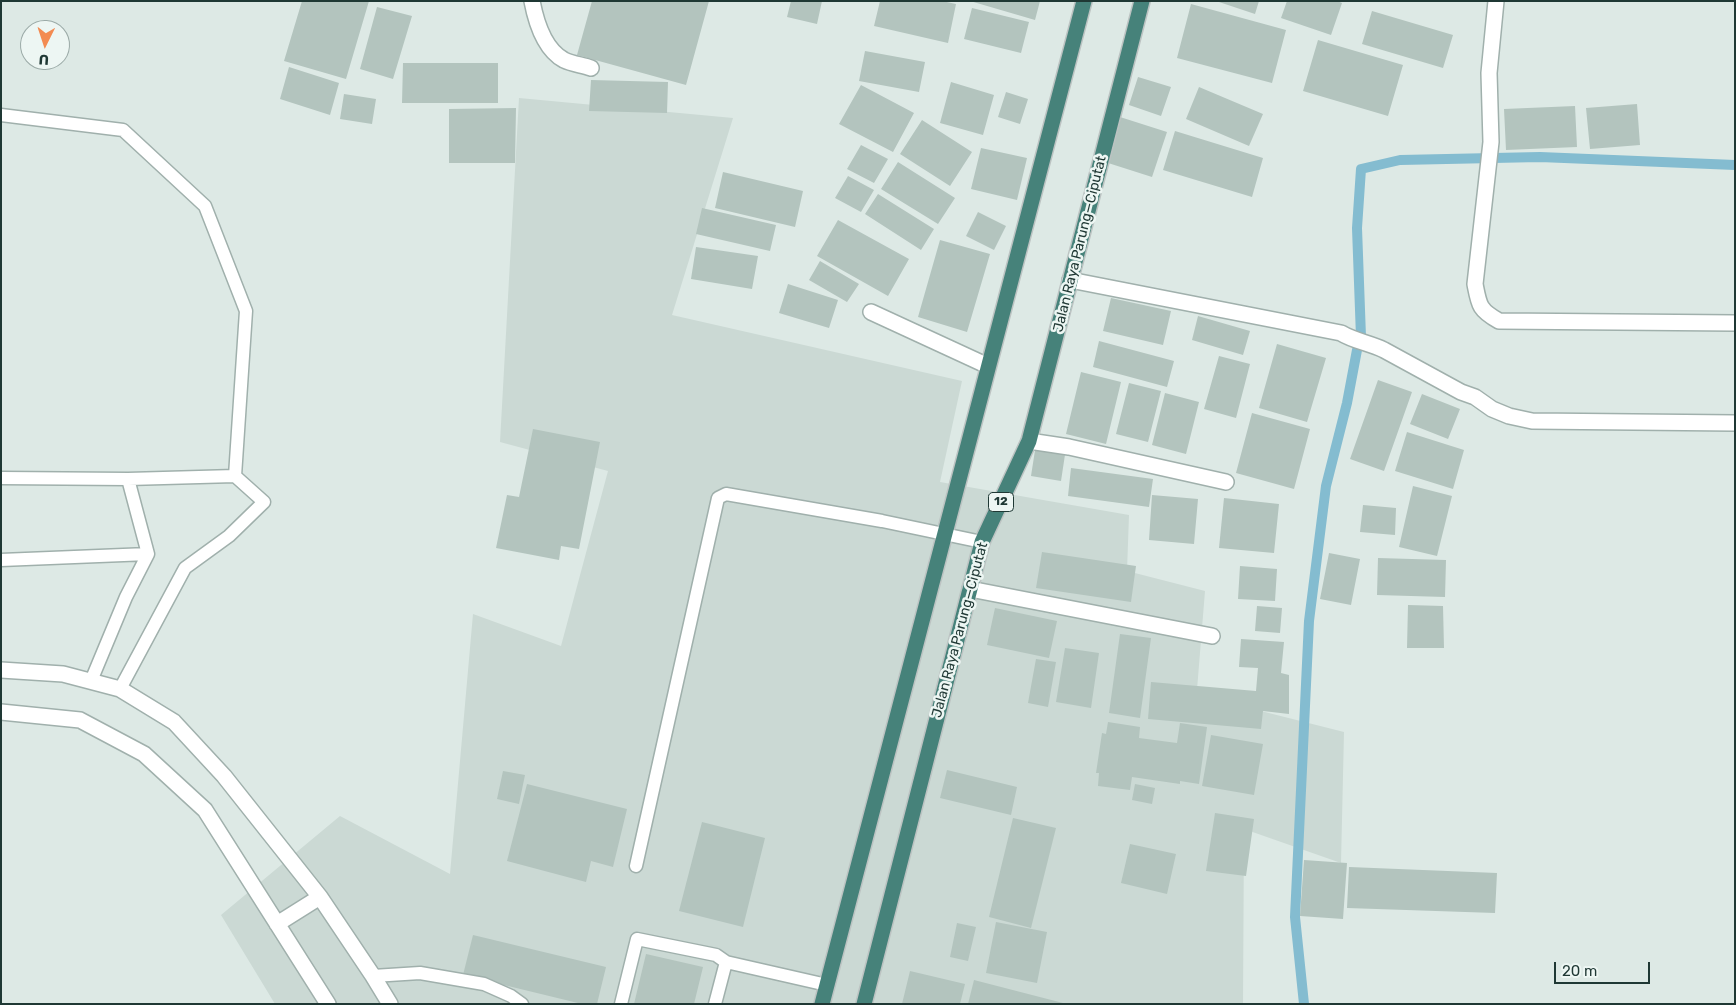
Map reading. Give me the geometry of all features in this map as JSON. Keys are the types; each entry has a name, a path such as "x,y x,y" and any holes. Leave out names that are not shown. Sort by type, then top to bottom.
{"highway":[{"path":"822,1004 1084,1"},
{"name":"Jalan Raya Parung—Ciputat","path":"864,1004 982,542 1029,441 1142,1"}],"street":[{"path":"532,1 534,12 548,45 564,60 591,68"},
{"path":"1496,1 1489,73 1491,142 1475,284 1478,301 1485,314 1499,322 1735,323"},
{"path":"1070,280 1341,333 1350,339 1375,345 1492,409 1510,416 1532,421 1735,423"},
{"path":"870,312 988,366"},
{"path":"1029,441 1069,447 1226,482"},
{"path":"970,589 1212,636"},
{"path":"1,670 63,674 120,689 174,722 224,776 320,897 390,1004"},
{"path":"1,712 80,720 144,754 205,810 328,1004"},
{"path":"277,924 320,897"}],"lane":[{"path":"1,115 124,130 205,206 246,310 235,476"},
{"path":"1,478 235,476 264,502 229,536 184,568 120,689"},
{"path":"91,682 126,597 148,554 128,478"},
{"path":"636,866 718,498 726,494 882,521 982,542"},
{"path":"1,560 148,554"},
{"path":"621,1004 636,938 716,955 726,962 827,985"},
{"path":"715,1004 726,962"},
{"path":"373,976 420,973 484,984 511,996 522,1004"}],"shaded area":[{"path":"519,98 733,118 672,315 962,381 940,482 1129,515 1127,571 1205,591 1196,702 1245,707 1344,732 1341,863 1244,829 1243,1004 275,1004 221,915 340,816 450,874 473,614 561,646 608,471 500,442"}],"building":[{"path":"302,1 369,1 346,79 284,61"},
{"path":"592,1 709,1 686,85 577,55"},
{"path":"791,1 822,1 817,24 787,17"},
{"path":"880,1 942,1 956,4 948,43 874,26"},
{"path":"970,1 1040,1 1035,20"},
{"path":"1216,1 1259,1 1255,14"},
{"path":"1287,1 1337,1 1342,3 1331,35 1281,18"},
{"path":"1191,4 1286,30 1272,83 1177,58"},
{"path":"377,7 412,16 393,79 360,69"},
{"path":"972,8 1029,22 1021,53 964,39"},
{"path":"1372,11 1453,35 1443,68 1362,44"},
{"path":"1318,40 1403,65 1388,116 1303,91"},
{"path":"865,51 925,62 919,92 859,81"},
{"path":"403,63 498,63 498,103 402,103"},
{"path":"289,67 339,83 330,115 280,99"},
{"path":"1138,77 1171,87 1161,116 1129,105"},
{"path":"591,80 668,82 667,113 589,111"},
{"path":"951,82 994,95 983,135 940,123"},
{"path":"861,85 914,113 893,152 839,124"},
{"path":"1199,87 1263,114 1249,146 1186,119"},
{"path":"1006,92 1028,99 1020,124 998,117"},
{"path":"344,94 376,99 372,124 340,119"},
{"path":"1637,104 1640,145 1590,149 1586,108"},
{"path":"1575,106 1577,147 1506,150 1504,109"},
{"path":"516,108 515,163 449,163 449,109"},
{"path":"1120,117 1167,132 1152,177 1105,162"},
{"path":"922,120 972,152 950,186 900,154"},
{"path":"1175,131 1263,158 1252,197 1163,170"},
{"path":"861,145 888,159 874,183 847,169"},
{"path":"981,148 1027,158 1017,200 971,189"},
{"path":"898,162 955,198 938,224 881,189"},
{"path":"723,172 803,191 795,227 715,208"},
{"path":"848,176 874,190 861,212 835,198"},
{"path":"878,194 934,229 921,250 865,214"},
{"path":"702,208 776,225 770,251 696,234"},
{"path":"978,212 1006,226 994,250 966,236"},
{"path":"838,220 909,259 888,296 817,256"},
{"path":"940,240 990,254 967,332 918,317"},
{"path":"696,247 758,256 752,289 691,279"},
{"path":"820,261 859,284 847,302 809,280"},
{"path":"788,284 838,300 829,328 779,313"},
{"path":"1111,298 1171,311 1163,345 1103,331"},
{"path":"1198,316 1250,331 1243,355 1192,340"},
{"path":"1099,341 1174,361 1167,387 1093,367"},
{"path":"1277,344 1326,358 1307,422 1259,408"},
{"path":"1219,356 1250,364 1236,418 1204,409"},
{"path":"1081,372 1121,382 1106,444 1066,434"},
{"path":"1378,380 1412,392 1384,471 1350,459"},
{"path":"1129,383 1161,391 1148,442 1116,434"},
{"path":"1165,393 1199,402 1186,454 1152,445"},
{"path":"1422,394 1460,409 1448,439 1410,424"},
{"path":"1252,413 1310,429 1294,489 1236,473"},
{"path":"533,429 600,442 579,549 561,546 559,560 496,548 507,495 519,497"},
{"path":"1407,432 1464,450 1453,489 1395,471"},
{"path":"1036,444 1066,448 1061,481 1031,476"},
{"path":"1071,468 1153,479 1149,507 1068,496"},
{"path":"1413,486 1452,496 1437,556 1399,547"},
{"path":"1152,495 1198,499 1194,544 1149,540"},
{"path":"1224,498 1279,504 1274,553 1219,548"},
{"path":"1363,505 1396,508 1395,535 1360,532"},
{"path":"1042,552 1136,566 1131,602 1036,588"},
{"path":"1329,553 1360,559 1351,605 1320,599"},
{"path":"1378,558 1446,560 1445,597 1377,595"},
{"path":"1240,566 1277,569 1275,601 1238,599"},
{"path":"1408,605 1443,606 1444,648 1407,648"},
{"path":"1257,606 1282,608 1280,633 1255,631"},
{"path":"995,608 1057,621 1049,658 987,645"},
{"path":"1120,634 1151,638 1140,718 1109,713"},
{"path":"1241,639 1284,642 1281,673 1289,675 1289,714 1263,711 1261,729 1148,719 1151,682 1256,691 1258,668 1239,667"},
{"path":"1065,648 1099,653 1091,708 1056,702"},
{"path":"1036,659 1056,662 1048,707 1028,703"},
{"path":"1108,722 1140,727 1139,738 1177,743 1180,723 1207,727 1199,784 1180,781 1180,784 1132,777 1130,790 1098,786 1099,773 1096,773 1102,733 1106,734"},
{"path":"1211,735 1263,744 1254,795 1202,786"},
{"path":"947,770 1017,787 1011,815 940,798"},
{"path":"503,771 525,775 519,804 497,799"},
{"path":"527,784 627,809 613,867 591,861 586,882 507,861"},
{"path":"1135,784 1155,788 1152,804 1132,800"},
{"path":"1215,813 1254,819 1246,876 1206,871"},
{"path":"1013,818 1056,828 1031,928 989,917"},
{"path":"702,822 765,838 743,927 679,911"},
{"path":"1130,844 1176,854 1167,894 1121,883"},
{"path":"1304,860 1347,863 1343,919 1300,916"},
{"path":"1349,867 1497,873 1495,913 1347,908"},
{"path":"996,922 1047,932 1037,983 986,973"},
{"path":"957,923 976,927 968,961 950,957"},
{"path":"473,935 606,967 597,1004 582,1004 463,975"},
{"path":"646,954 703,967 694,1004 634,1004"},
{"path":"910,971 965,984 960,1004 902,1004"},
{"path":"974,980 1063,1003 1063,1004 968,1004"}],"waterway":[{"path":"1361,337 1357,228 1361,169 1400,160 1540,157 1735,165"},
{"path":"1304,1004 1295,917 1309,621 1326,486 1347,403 1357,350"}]}
